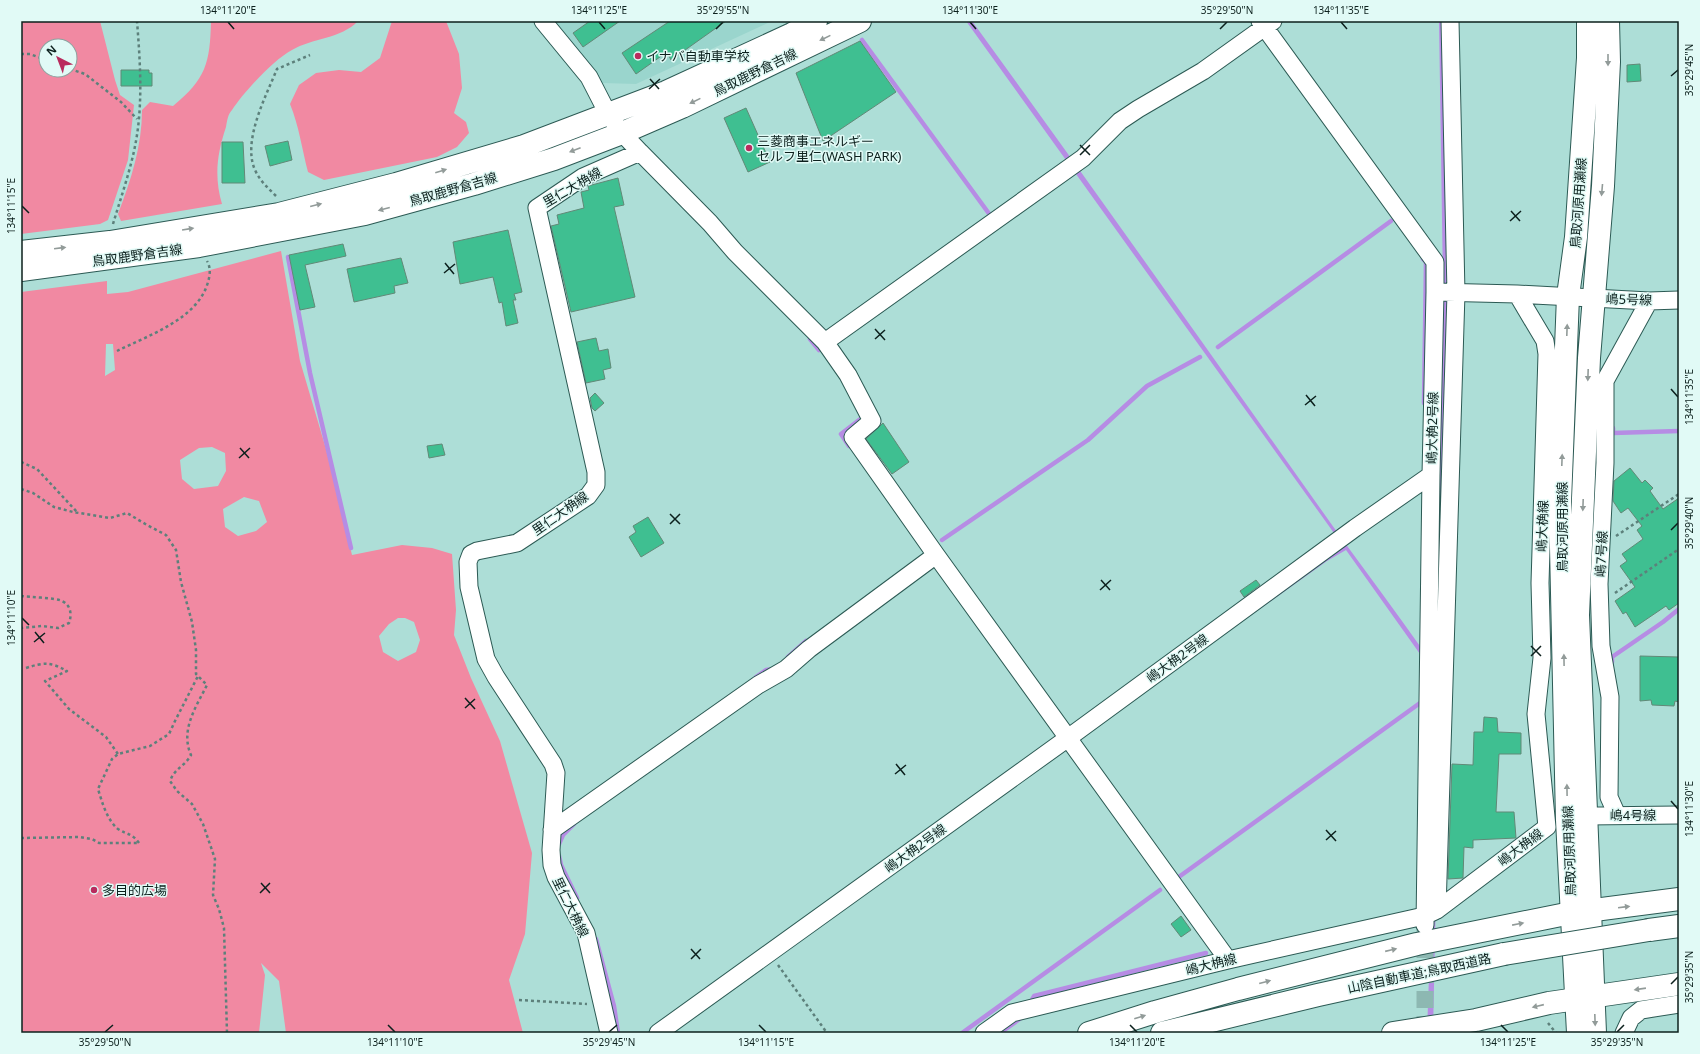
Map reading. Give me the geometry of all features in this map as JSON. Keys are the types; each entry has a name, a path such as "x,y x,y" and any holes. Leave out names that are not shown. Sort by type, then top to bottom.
{"main road":[{"name":"鳥取鹿野倉吉線","path":"21,252 110,242 279,214 396,184 524,146 666,92 786,37 816,21"},
{"name":"鳥取鹿野倉吉線","path":"21,270 199,246 365,214 474,184 622,133 682,107 860,21"},
{"name":"鳥取河原用瀬線","path":"1580,297 1576,237 1588,58 1588,21"},
{"name":"鳥取河原用瀬線","path":"1595,1033 1585,997 1581,912 1567,821 1560,502 1580,297 1602,186 1609,62 1608,21"},
{"path":"1089,1033 1155,1012 1334,964 1417,944 1581,912 1679,899"},
{"name":"山陰自動車道;鳥取西道路","path":"1162,1033 1318,995 1505,958 1649,934 1679,926"},
{"name":"山陰自動車道;鳥取西道路","path":"1649,934 1679,934"},
{"name":"山陰自動車道;鳥取西道路","path":"1196,1033 1505,958"},
{"path":"1393,1033 1476,1020 1549,1003 1679,984"},
{"name":"鳥取河原用瀬線","path":"1578,1033 1585,997"}],"street":[{"path":"543,21 589,77 608,114 622,133 750,266 826,342 848,375 872,421 853,437 936,555 1228,960"},
{"path":"1429,918 1456,293 1450,21"},
{"path":"826,342 1083,158 1120,122 1138,109 1203,71 1266,23"},
{"name":"嶋大桷2号線","path":"658,1033 1068,738 1355,528 1431,475 1435,262 1266,23"},
{"name":"里仁大桷線","path":"610,1033 586,933 556,877 552,865 551,850 556,773 553,764 496,677 486,659 469,586 468,562 471,554 477,551 517,543 588,496 596,485 596,472 537,208 583,177 640,152"},
{"path":"1435,292 1580,297"},
{"name":"嶋大桷線","path":"984,1033 1012,1013 1228,960 1429,918 1567,821 1536,714 1542,658 1540,583 1547,354 1545,341 1517,294"},
{"name":"嶋5号線","path":"1580,297 1679,300"},
{"name":"嶋7号線","path":"1617,815 1609,797 1610,697 1601,646 1601,603 1599,584 1605,463 1606,381 1649,300"},
{"path":"1429,918 1431,475"},
{"path":"552,830 758,685 786,670 809,649 936,555"},
{"name":"嶋4号線","path":"1567,821 1617,815 1679,815"},
{"path":"1647,904 1679,893"},
{"path":"1624,1033 1631,1018 1641,1010 1679,1004"}],"path":[{"path":"112,229 136,140 140,92 140,57 137,21"},
{"path":"21,54 30,54 38,57"},
{"path":"280,200 263,183 255,169 252,152 255,125 277,69 310,55"},
{"path":"78,72 85,74 120,102 138,119"},
{"path":"117,351 181,318 199,302 206,292 210,277 210,266 199,246"},
{"path":"21,462 38,469 77,512"},
{"path":"21,489 33,494 54,507 110,518 127,513 166,535 176,550 181,582 192,622 196,650 196,674 207,684 191,717 187,732 187,747 190,755 186,764 173,772 170,781 192,804 204,824 215,859 213,895 219,909 224,928 227,1033"},
{"path":"1601,546 1679,494"},
{"path":"1601,603 1679,549"},
{"path":"21,596 62,600 69,607 72,616 69,623 58,628 42,626 21,628"},
{"path":"26,668 36,665 54,664 67,671 45,681 69,709 106,738 118,754"},
{"path":"21,838 80,838 92,839 99,843 139,843 134,836 118,829 109,818 98,789 112,759 118,754 150,746 169,734 198,676"},
{"path":"770,953 826,1033"},
{"path":"519,1000 556,1001 604,1006"},
{"path":"1548,1023 1556,1033"}],"shaded area":[{"path":"21,21 100,21 120,95 134,105 128,160 108,220 100,224 21,234"},
{"path":"211,21 358,21 351,27 335,35 300,46 284,55 259,77 237,103 229,116 220,147 217,175 222,204 121,221 118,214 138,150 142,123 142,110 150,102 173,106 193,87 204,69 207,59"},
{"path":"392,21 446,21 459,54 462,88 454,113 466,122 469,133 457,147 437,157 324,180 308,172 298,129 290,104 299,85 316,73 339,70 361,72 380,58"},
{"name":"イナバ自動車学校","path":"552,21 772,21 636,84 602,83"},
{"path":"966,21 972,21 1065,150 1422,649 1420,654 1346,550 1327,561 1180,666 1179,664 1327,557 1344,547"},
{"path":"1439,21 1445,21 1449,284 1433,1033 1427,1033 1431,920 1443,284"},
{"path":"281,251 300,361 326,449 352,555 402,545 432,548 452,554 456,610 454,635 471,678 500,741 532,853 525,934 509,980 523,1033 286,1033 279,981 261,963 265,975 259,1033 21,1033 21,292 107,281 107,294 128,292","holes":["106,344 113,344 115,370 105,376","212,447 225,453 226,471 218,486 194,489 182,479 180,460 199,448","244,497 259,501 267,522 256,531 238,536 225,527 223,509","398,618 405,618 414,622 420,640 416,652 398,661 383,652 379,636 389,624"]}],"building":[{"path":"590,21 620,21 583,47 573,33"},
{"path":"670,21 726,21 671,60 667,52 636,74 622,53"},
{"path":"860,41 896,92 823,141 796,73"},
{"path":"1640,64 1641,81 1627,82 1627,65"},
{"path":"121,70 149,70 149,73 152,73 152,86 121,86"},
{"path":"746,108 770,162 748,172 724,118"},
{"path":"288,141 292,160 270,166 265,146"},
{"path":"222,142 243,142 245,183 222,183"},
{"path":"618,178 624,205 614,207 635,297 571,312 551,226 559,224 557,215 584,208 581,192 589,190 588,186"},
{"path":"508,230 522,292 514,294 516,300 513,300 518,323 506,326 502,302 499,303 493,277 460,284 453,242"},
{"path":"343,244 346,256 305,265 315,307 300,310 289,255"},
{"path":"401,258 408,283 394,286 395,293 354,302 347,269"},
{"path":"596,338 599,351 608,349 611,368 603,370 605,379 586,383 577,342"},
{"path":"595,393 604,403 595,411 592,408 590,398"},
{"path":"883,423 909,462 892,474 866,439"},
{"path":"442,444 445,455 429,458 427,446"},
{"path":"1630,468 1642,483 1645,480 1653,488 1650,491 1663,509 1679,498 1679,603 1669,610 1666,606 1635,627 1626,612 1623,614 1615,601 1635,587 1620,566 1627,561 1622,554 1643,539 1637,530 1642,526 1628,508 1621,513 1613,501 1614,481"},
{"path":"648,517 664,543 641,557 629,537 636,532 633,526"},
{"path":"1256,580 1260,585 1244,597 1240,591"},
{"path":"1640,656 1679,657 1679,702 1675,701 1674,706 1652,705 1651,700 1640,701"},
{"path":"1484,717 1497,718 1498,732 1521,733 1521,754 1499,754 1496,812 1514,812 1516,838 1473,840 1473,848 1464,847 1463,878 1448,879 1452,764 1473,765 1474,732 1483,732"},
{"path":"1181,916 1191,930 1181,937 1171,924"}],"waterway":[{"path":"862,40 990,215"},
{"path":"1218,347 1391,221"},
{"path":"288,257 310,373 351,548"},
{"path":"1423,259 1426,262 1424,403"},
{"path":"810,339 819,350"},
{"path":"942,540 1088,440 1147,386 1200,357"},
{"path":"849,446 841,434 863,417 862,415"},
{"path":"1613,428 1613,433 1679,431"},
{"path":"1612,662 1612,657 1663,622 1679,609"},
{"path":"788,657 806,641"},
{"path":"756,677 766,670 773,669"},
{"path":"1176,879 1420,703"},
{"path":"559,844 563,835 574,824"},
{"path":"559,856 561,865 577,898"},
{"path":"962,1033 1160,890"},
{"path":"596,939 614,1006 618,1033"},
{"path":"1029,1005 1034,996 1206,953"},
{"path":"1000,1033 1021,1018"}],"tunnel":[{"path":"1425,930 1425,1033"}],"place":[{"name":"イナバ自動車学校","path":"638,56"},
{"name":"三菱商事エネルギー セルフ里仁(WASH PARK)","path":"749,148"},
{"name":"多目的広場","path":"94,890"}]}
